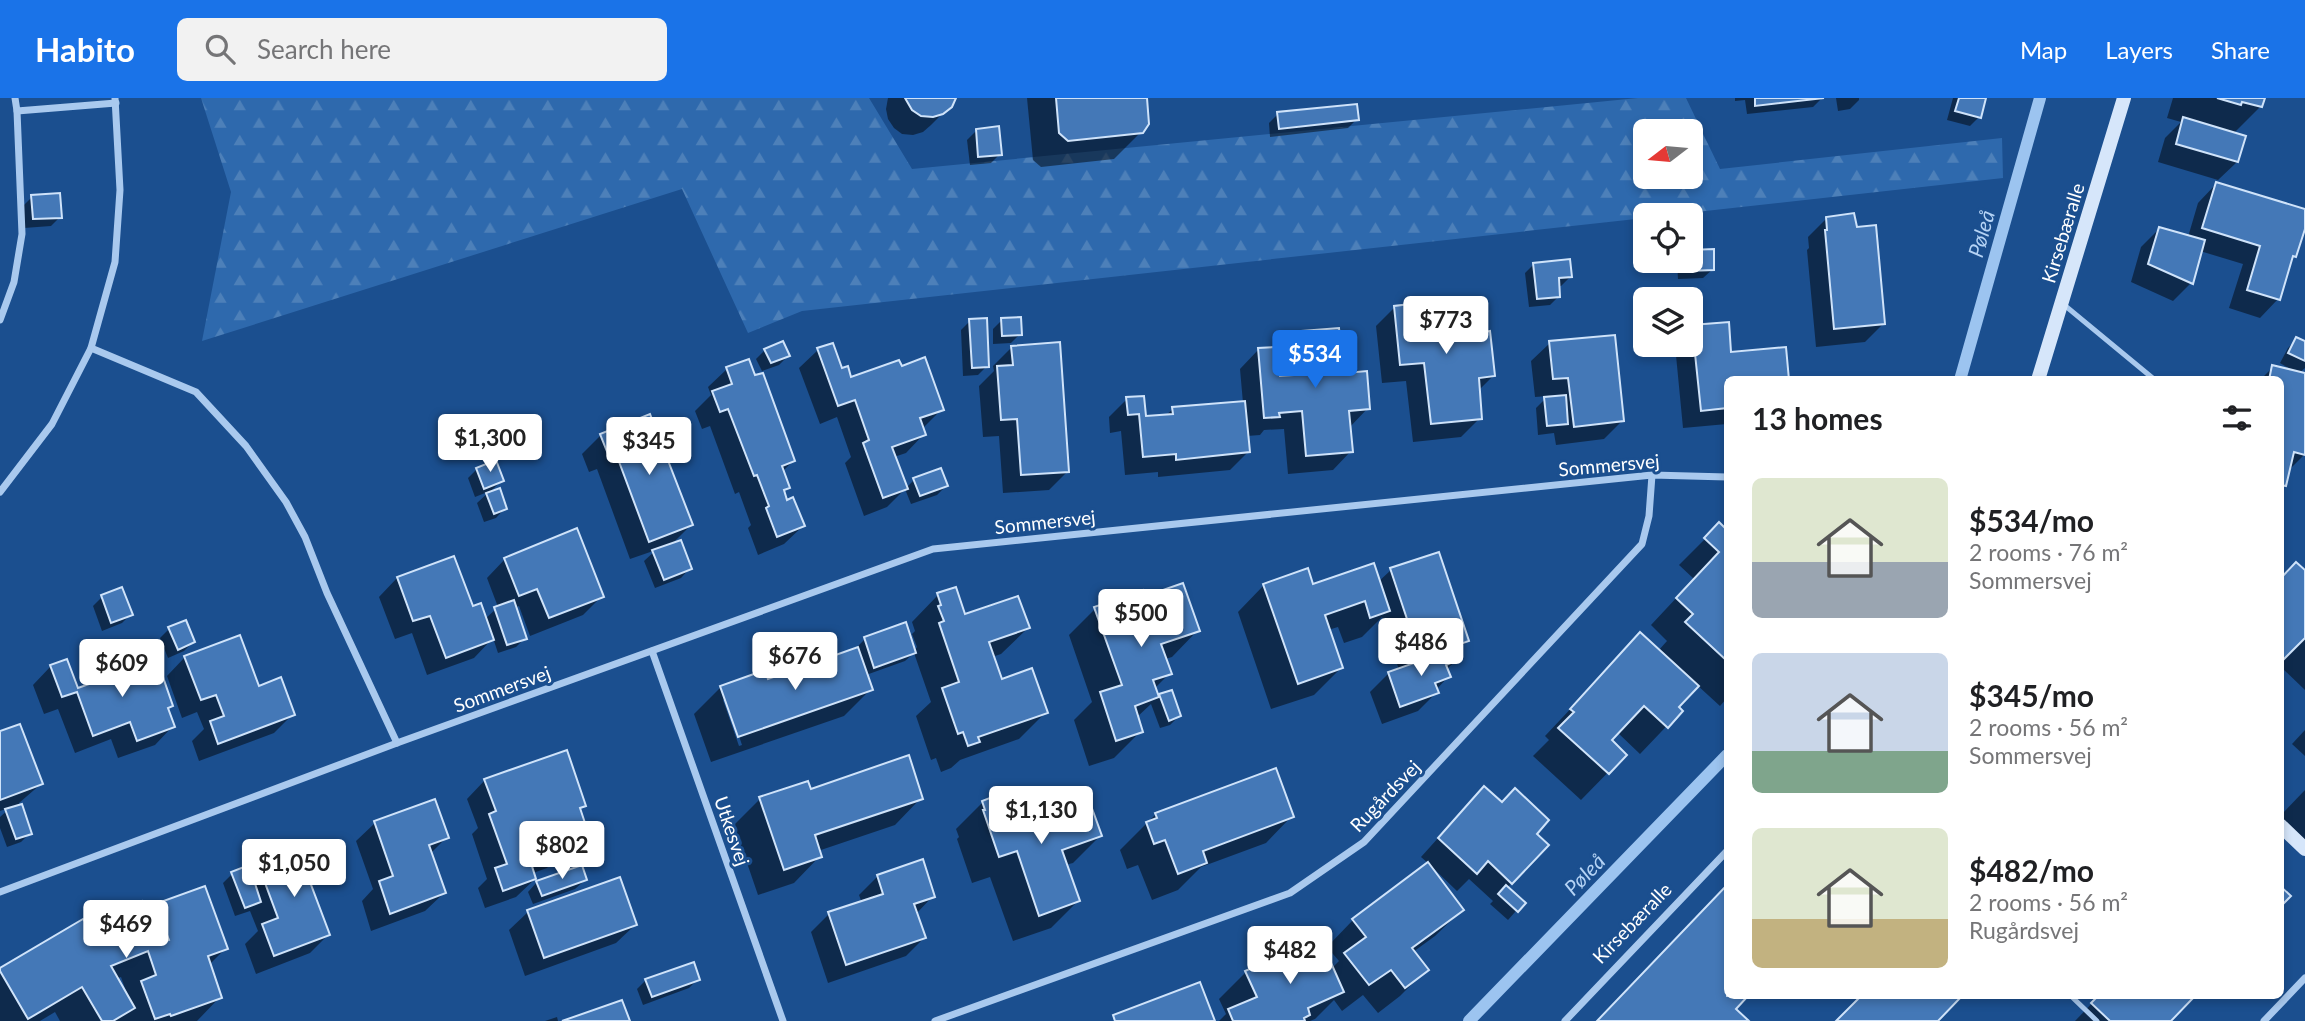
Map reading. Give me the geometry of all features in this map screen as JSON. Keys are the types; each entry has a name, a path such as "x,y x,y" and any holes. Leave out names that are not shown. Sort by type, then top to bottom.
{"street":[{"path":"0,320 14,282 22,234 15,98"},
{"name":"Kirsebæralle","path":"2039,376 2124,98"},
{"path":"0,492 52,424 91,348 115,262 120,190 115,100 17,111"},
{"path":"91,348 196,392 246,446 286,502 304,537 397,743"},
{"name":"Sommersvej","path":"0,892 397,743 933,549 1652,475 1724,477"},
{"name":"Rugårdsvej","path":"935,1021 1290,893 1364,842 1642,544 1649,516 1652,475"},
{"name":"Utkesvej","path":"652,650 783,1021"},
{"path":"2284,829 2305,849"},
{"name":"Kirsebæralle","path":"1565,1021 1724,854"},
{"path":"2264,1021 2305,978"}],"lane":[{"path":"2062,303 2150,376"},
{"path":"2074,999 2097,1021"}],"green space":[{"path":"201,98 869,98 912,169 1638,98 1686,98 1696,119 1633,119 1633,189 1703,189 1703,134 1720,169 2002,138 2003,178 1703,211 1703,203 1633,203 1633,219 802,311 748,333 682,189 202,341 231,192"}],"building":[{"path":"905,98 956,98 952,107 933,117 921,116 912,110"},
{"path":"1056,98 1147,98 1149,124 1143,133 1068,141 1059,133"},
{"path":"1755,98 1824,98 1755,106"},
{"path":"1959,98 1986,98 1981,118 1955,111"},
{"path":"2217,98 2265,98 2262,107 2242,102 2241,105"},
{"path":"1357,104 1359,120 1279,129 1277,112"},
{"path":"2183,117 2246,136 2238,162 2176,144"},
{"path":"999,126 1002,155 978,157 976,129"},
{"path":"2216,182 2305,209 2305,229 2296,257 2293,256 2280,300 2247,290 2260,246 2202,228"},
{"path":"60,193 62,218 33,219 31,195"},
{"path":"1854,213 1857,227 1876,225 1885,324 1834,329 1826,217"},
{"path":"2159,227 2205,240 2193,284 2148,264"},
{"path":"1703,249 1714,249 1714,270 1703,270"},
{"path":"1570,259 1572,277 1559,278 1560,297 1537,299 1533,263"},
{"path":"1471,297 1474,334 1490,331 1495,376 1479,378 1482,419 1431,424 1424,363 1400,365 1394,306"},
{"path":"1021,317 1022,335 1002,336 1001,318"},
{"path":"987,318 989,367 972,368 969,319"},
{"path":"1729,322 1731,352 1786,347 1789,376 1724,376 1724,408 1701,411 1695,357 1703,357 1703,324"},
{"path":"1339,328 1343,370 1346,373 1367,371 1370,409 1349,411 1353,452 1306,456 1302,411 1279,413 1280,417 1264,418 1258,348 1277,347 1280,376 1293,375 1289,332"},
{"path":"1615,335 1624,421 1574,427 1568,378 1553,379 1549,341"},
{"path":"2296,337 2305,341 2305,361 2288,353"},
{"path":"783,341 790,356 771,363 764,349"},
{"path":"1060,342 1069,472 1021,475 1017,419 1001,420 997,366 1013,365 1011,346"},
{"path":"833,343 842,368 848,366 851,377 899,360 902,366 925,357 944,410 920,418 926,435 892,447 908,489 883,498 863,443 869,440 855,400 838,406 817,348"},
{"path":"749,359 755,375 763,373 795,461 782,466 790,488 784,490 787,500 793,497 805,526 777,537 766,508 769,506 757,475 754,476 728,409 720,412 712,391 732,384 726,367"},
{"path":"2272,365 2305,373 2305,455 2294,452 2286,486 2284,376 2270,376"},
{"path":"1566,395 1568,424 1547,426 1544,397"},
{"path":"1144,396 1146,416 1173,414 1172,407 1245,401 1250,452 1176,460 1176,454 1143,457 1139,414 1128,415 1126,397"},
{"path":"650,414 693,525 649,542 615,451 608,454 600,434"},
{"path":"496,460 504,481 484,489 476,468"},
{"path":"941,468 948,486 920,496 913,478"},
{"path":"500,488 507,509 494,514 486,493"},
{"path":"1719,522 1724,527 1724,658 1685,622 1693,614 1676,598 1719,552 1704,538"},
{"path":"577,528 604,597 549,618 537,589 519,596 504,558"},
{"path":"681,540 692,569 664,580 652,550"},
{"path":"1439,552 1469,641 1420,658 1390,568"},
{"path":"454,556 473,606 481,603 494,640 446,658 430,616 413,621 397,577"},
{"path":"2296,562 2305,570 2305,638 2284,659 2284,575"},
{"path":"1374,563 1390,611 1370,618 1365,601 1325,615 1343,668 1298,684 1263,584 1308,568 1313,584"},
{"path":"1183,583 1200,631 1161,644 1172,674 1153,680 1159,697 1135,706 1143,732 1116,741 1100,692 1122,685 1094,607 1143,590 1146,596"},
{"path":"122,587 133,615 111,623 101,595"},
{"path":"956,587 965,614 1018,596 1030,628 989,642 1002,679 1032,668 1048,713 978,737 980,742 968,746 963,732 958,734 942,688 959,682 939,623 944,621 938,606 941,605 937,593"},
{"path":"514,600 527,639 507,645 494,607"},
{"path":"186,620 195,642 178,650 168,627"},
{"path":"906,622 916,653 874,668 864,637"},
{"path":"1640,632 1699,686 1679,707 1683,711 1668,728 1644,706 1612,740 1627,755 1609,774 1558,728 1574,712 1570,709"},
{"path":"240,635 259,686 281,677 295,715 218,744 210,721 224,716 216,695 201,700 184,656"},
{"path":"858,647 873,690 738,737 720,686 765,670 768,679"},
{"path":"1454,649 1458,660 1446,665 1451,677 1435,683 1439,693 1400,707 1388,672"},
{"path":"67,659 78,688 157,660 173,706 168,708 175,727 137,741 130,722 93,736 77,692 62,697 50,665"},
{"path":"1172,690 1181,716 1169,721 1159,694"},
{"path":"20,724 43,784 0,800 0,731"},
{"path":"567,750 586,806 580,808 586,826 561,834 567,850 531,863 536,879 503,891 495,868 507,864 489,814 496,811 484,779"},
{"path":"909,755 923,799 815,835 822,857 784,870 759,797 808,781 811,789"},
{"path":"1276,768 1294,817 1203,851 1207,863 1178,874 1165,840 1154,844 1146,822 1157,818 1155,813"},
{"path":"1484,786 1502,802 1515,788 1549,820 1537,834 1549,845 1512,884 1488,861 1477,874 1438,838"},
{"path":"1000,794 1003,803 1026,795 1035,822 1090,803 1102,836 1062,850 1080,901 1039,916 1017,851 999,857 983,810 982,801"},
{"path":"435,799 449,838 429,845 446,893 390,914 379,881 393,876 374,821"},
{"path":"22,804 32,834 16,839 5,809"},
{"path":"319,841 328,866 307,874 330,935 274,956 262,924 278,918 258,864"},
{"path":"923,859 935,897 914,904 926,938 846,965 828,912 883,894 877,875"},
{"path":"1428,862 1464,910 1412,948 1429,970 1405,988 1391,970 1369,985 1344,953 1366,937 1352,919"},
{"path":"249,865 261,902 245,908 231,872"},
{"path":"582,865 587,880 542,896 536,881"},
{"path":"620,877 637,925 544,958 527,910"},
{"path":"1506,885 1526,903 1518,912 1498,894"},
{"path":"205,886 228,949 208,956 222,998 155,1019 141,981 156,975 148,951 111,966 135,1008 113,1021 102,1021 82,987 28,1019 0,971 0,968 83,919 86,923 142,901 158,944 169,940 155,904"},
{"path":"1724,888 1724,999 1745,999 1736,1009 1749,1021 1597,1021"},
{"path":"2284,890 2291,896 2284,903"},
{"path":"1320,938 1344,992 1308,1008 1310,1015 1304,1018 1305,1021 1233,1021 1228,1009 1257,997 1245,971"},
{"path":"694,962 700,980 652,997 645,979"},
{"path":"1200,982 1215,1021 1115,1021 1113,1015"},
{"path":"1858,999 1959,999 1938,1021 1836,1021"},
{"path":"2095,999 2192,999 2171,1021 2110,1021 2091,1003"},
{"path":"622,1000 630,1021 562,1021"}],"waterway":[{"name":"Pøleå","path":"1961,376 2040,98"},
{"name":"Pøleå","path":"1469,1021 1724,758"}]}
